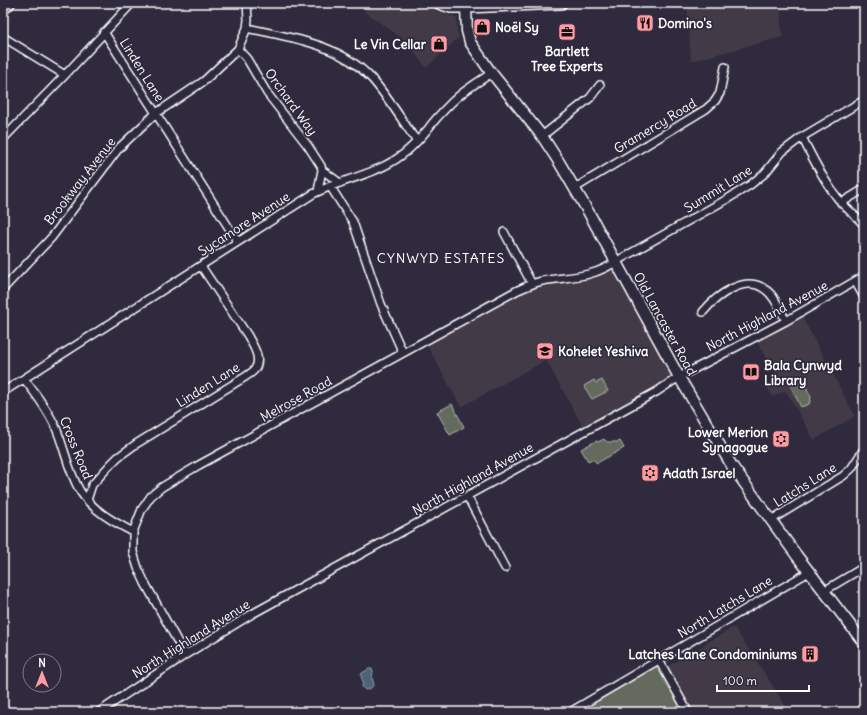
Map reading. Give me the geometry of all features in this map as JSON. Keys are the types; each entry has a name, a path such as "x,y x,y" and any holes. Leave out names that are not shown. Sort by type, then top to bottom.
{"main road":[{"path":"439,3 451,7 467,5 561,3"},
{"name":"Old Lancaster Road","path":"467,5 466,30 468,39 479,56 542,136 560,162 679,377 732,466 809,572 864,643"}],"street":[{"path":"3,11 11,3"},
{"path":"3,139 132,3"},
{"name":"Brookway Avenue","path":"3,289 52,237 119,148 155,114 204,81 238,49 247,28 247,3"},
{"path":"247,28 314,43 356,64 380,89 417,141"},
{"name":"Linden Lane","path":"104,32 238,242"},
{"path":"3,38 65,75"},
{"name":"Orchard Way","path":"238,49 247,59 267,93 308,146 322,170 340,183"},
{"name":"Gramercy Road","path":"575,188 706,109 715,101 720,93 725,67"},
{"name":"Sycamore Avenue","path":"3,392 318,191 364,175 384,166 404,154 466,89 492,73"},
{"path":"542,136 590,98 600,85"},
{"name":"Summit Lane","path":"616,262 750,185 765,173 782,152 802,137 864,100"},
{"path":"802,137 827,184 841,203 864,225"},
{"path":"318,191 322,170"},
{"path":"330,186 353,222 381,304 403,353"},
{"path":"841,203 864,189"},
{"path":"504,232 532,284"},
{"name":"Melrose Road","path":"185,655 145,584 133,552 133,532 142,509 151,496 162,486 516,291 532,284 552,279 590,274 616,262"},
{"name":"Linden Lane","path":"87,500 92,485 118,457 136,444 245,377 254,370 257,364 258,357 248,336 201,266"},
{"name":"North Highland Avenue","path":"99,712 185,655 252,614 656,392 679,377 786,321 864,276"},
{"path":"855,282 864,297"},
{"path":"702,312 718,297 735,287 744,284 751,284 760,286 769,292 786,321"},
{"name":"Cross Road","path":"24,379 41,402 50,418 80,491 87,500 104,515 133,532"},
{"name":"Latchs Lane","path":"771,520 843,476 851,469 864,449"},
{"path":"78,486 92,485"},
{"path":"467,496 505,568"},
{"path":"824,591 864,567"},
{"name":"North Latchs Lane","path":"570,712 809,572"},
{"path":"660,660 688,712"}],"shaded area":[{"path":"357,3 423,3 439,12 456,17 459,37 426,68 406,41 365,12 366,8"},
{"path":"780,3 782,37 691,61 687,4"},
{"name":"Kohelet Yeshiva","path":"613,270 674,376 583,427 546,360 461,407 426,343 532,288 553,283 572,281"},
{"path":"801,315 855,416 814,440 786,391 773,397 766,385 778,378 755,339"},
{"path":"734,627 790,712 591,712"}],"green space":[{"path":"802,378 811,397 809,404 801,407 790,385"},
{"path":"594,380 596,383 602,380 608,391 592,399 584,386"},
{"path":"452,404 464,427 450,435 437,412"},
{"path":"604,439 607,442 620,441 624,448 597,463 592,459 588,461 581,449 596,441 598,442"},
{"path":"658,665 685,712 579,712"}],"water":[{"path":"372,669 373,672 372,678 374,684 371,688 366,690 362,687 363,682 361,676 362,673"}],"place":[{"name":"Domino's","path":"645,23"},
{"name":"Noël Sy","path":"482,27"},
{"name":"Bartlett Tree Experts","path":"567,32"},
{"name":"Le Vin Cellar","path":"439,44"},
{"name":"Kohelet Yeshiva","path":"545,351"},
{"name":"Bala Cynwyd Library","path":"751,372"},
{"name":"Lower Merion Synagogue","path":"781,439"},
{"name":"Adath Israel","path":"650,473"},
{"name":"Latches Lane Condominiums","path":"810,654"}],"district":[{"name":"CYNWYD ESTATES","path":"441,258"}]}
